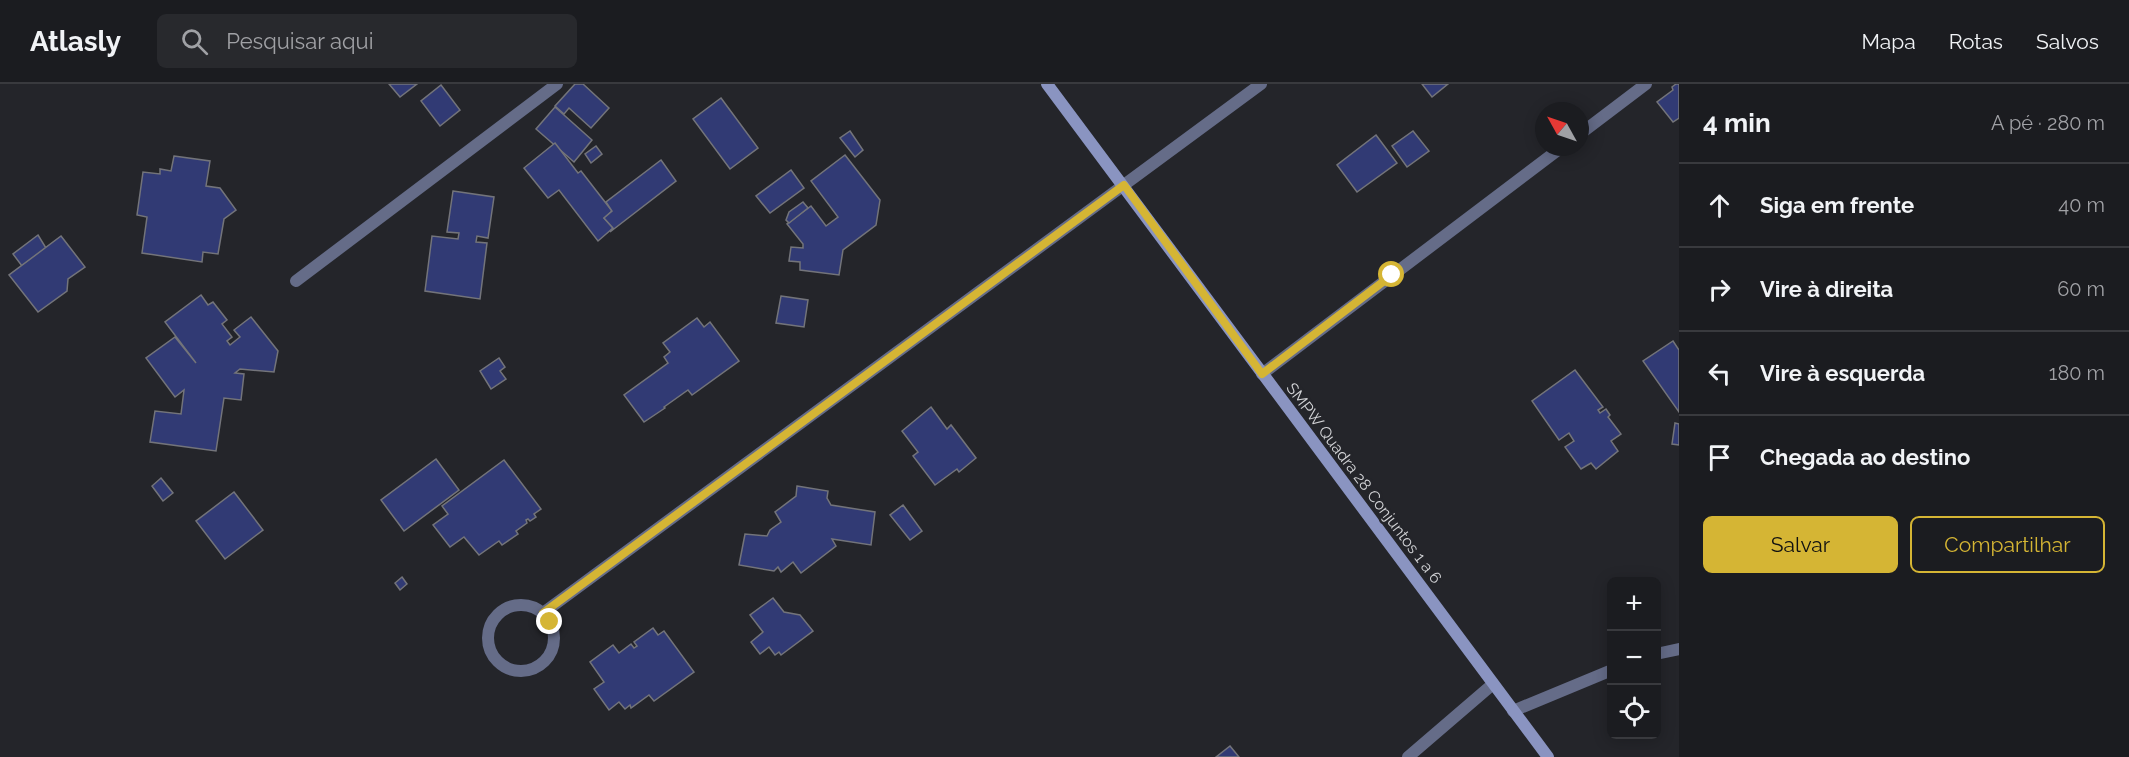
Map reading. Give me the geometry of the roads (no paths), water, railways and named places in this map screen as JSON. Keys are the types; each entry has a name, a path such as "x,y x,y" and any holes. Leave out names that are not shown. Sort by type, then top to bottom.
{"street":[{"path":"296,281 557,84"},
{"name":"SMPW Quadra 28 Conjuntos 1 a 6","path":"1047,84 1548,757"},
{"path":"543,613 1261,84"},
{"path":"1589,127 1646,84"},
{"path":"1262,374 1550,156"},
{"path":"522,604 543,613 550,622 553,633 553,644 549,655 531,669 508,668 498,662 488,642 488,631 500,612 510,606 522,604"},
{"path":"1661,653 1679,649"},
{"path":"1513,711 1607,672"},
{"path":"1408,757 1493,684"}]}
